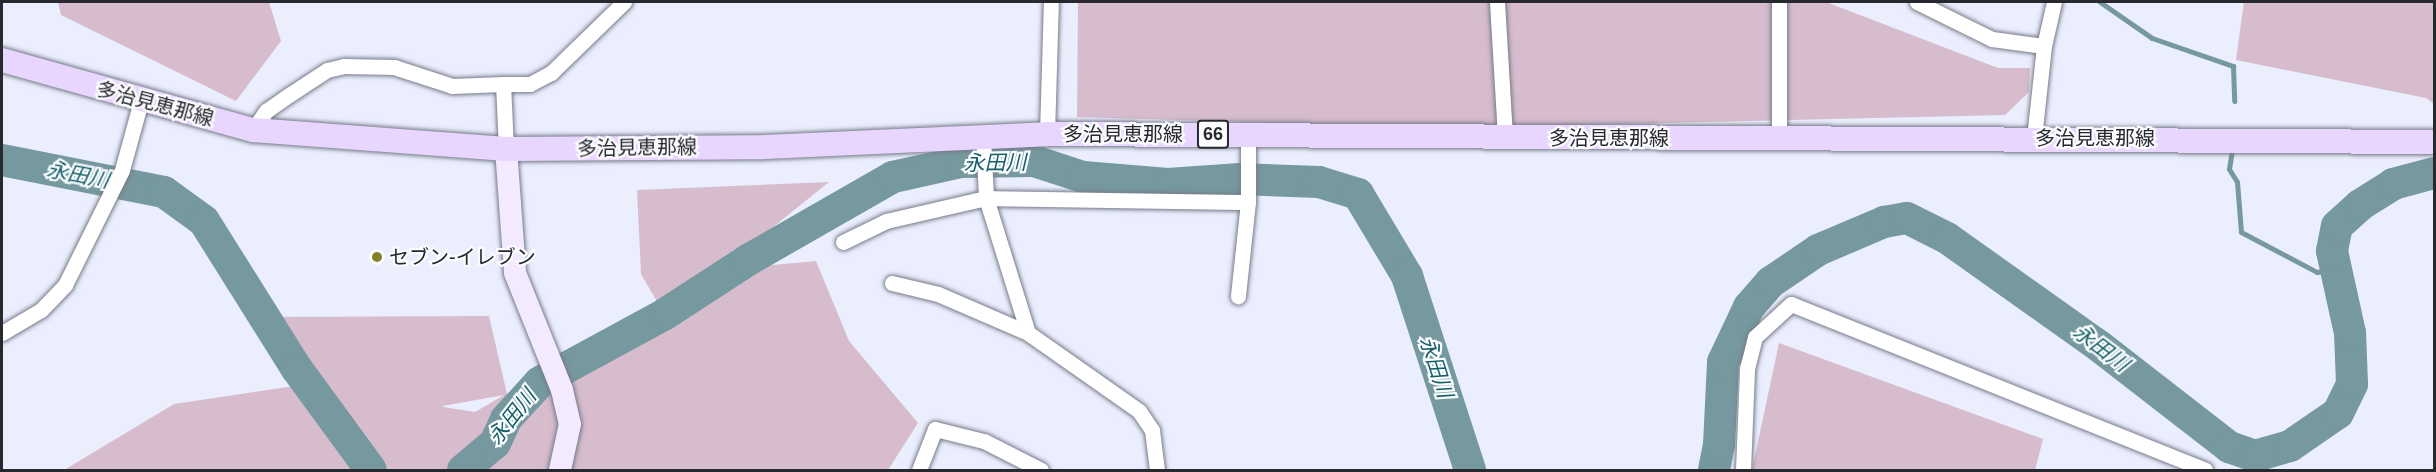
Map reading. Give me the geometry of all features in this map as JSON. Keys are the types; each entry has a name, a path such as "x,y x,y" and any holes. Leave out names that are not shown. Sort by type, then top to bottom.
{"main road":[{"name":"多治見恵那線","path":"2,60 141,101 253,129 506,149 765,147 983,140 1047,134 1248,142 1504,137 2034,138 2434,142"}],"street":[{"path":"253,129 266,111 289,95 327,70 344,66 394,68 452,86 530,84 551,73 624,2"},
{"path":"1047,134 1051,2"},
{"path":"1497,2 1504,137"},
{"path":"1779,2 1779,138"},
{"path":"1917,2 1992,39 2044,46"},
{"path":"2034,138 2044,46 2054,2"},
{"path":"503,84 515,273 562,390 570,424 560,471"},
{"path":"2,333 41,310 66,285 122,170 141,101"},
{"path":"983,140 985,193 1028,333"},
{"path":"1238,296 1247,197 1248,142"},
{"path":"843,242 886,221 985,193 1247,197"},
{"path":"892,283 938,294 1028,333 1139,411 1152,430 1157,471"},
{"path":"1743,471 1747,369 1755,337 1791,304 2205,471"},
{"path":"918,471 935,429 984,441 1041,471"}],"shaded area":[{"path":"58,2 269,2 281,41 236,101 61,15"},
{"path":"1078,2 1826,2 1998,68 2030,68 2029,92 2005,115 1454,128 1077,117"},
{"path":"2244,2 2434,2 2434,104 2426,98 2236,60"},
{"path":"829,182 689,295 740,268 816,261 849,341 918,423 888,470 64,470 174,404 301,385 313,387 270,317 489,316 507,394 662,310 641,274 637,190","holes":["504,395 475,412 443,406"]},
{"path":"1779,343 2043,439 2035,470 1752,470"}],"waterway":[{"path":"2100,2 2152,38 2233,66 2234,101"},
{"path":"2232,150 2229,169 2237,182 2241,232 2317,272 2335,269"},
{"name":"永田川","path":"2,160 164,192 204,221 297,369 371,470"},
{"name":"永田川","path":"463,470 495,443 506,419 540,382 665,314 748,260 893,177 961,162 1034,161 1083,177 1168,184 1240,179 1319,182 1358,194 1407,276 1470,470"},
{"name":"永田川","path":"1714,470 1719,445 1723,362 1749,307 1771,282 1818,250 1884,222 1907,218 1947,238 2099,346 2229,447 2255,456 2290,446 2338,413 2352,384 2350,333 2332,251 2337,226 2360,205 2393,184 2434,173"}],"place":[{"name":"セブン-イレブン","path":"377,257"}]}
